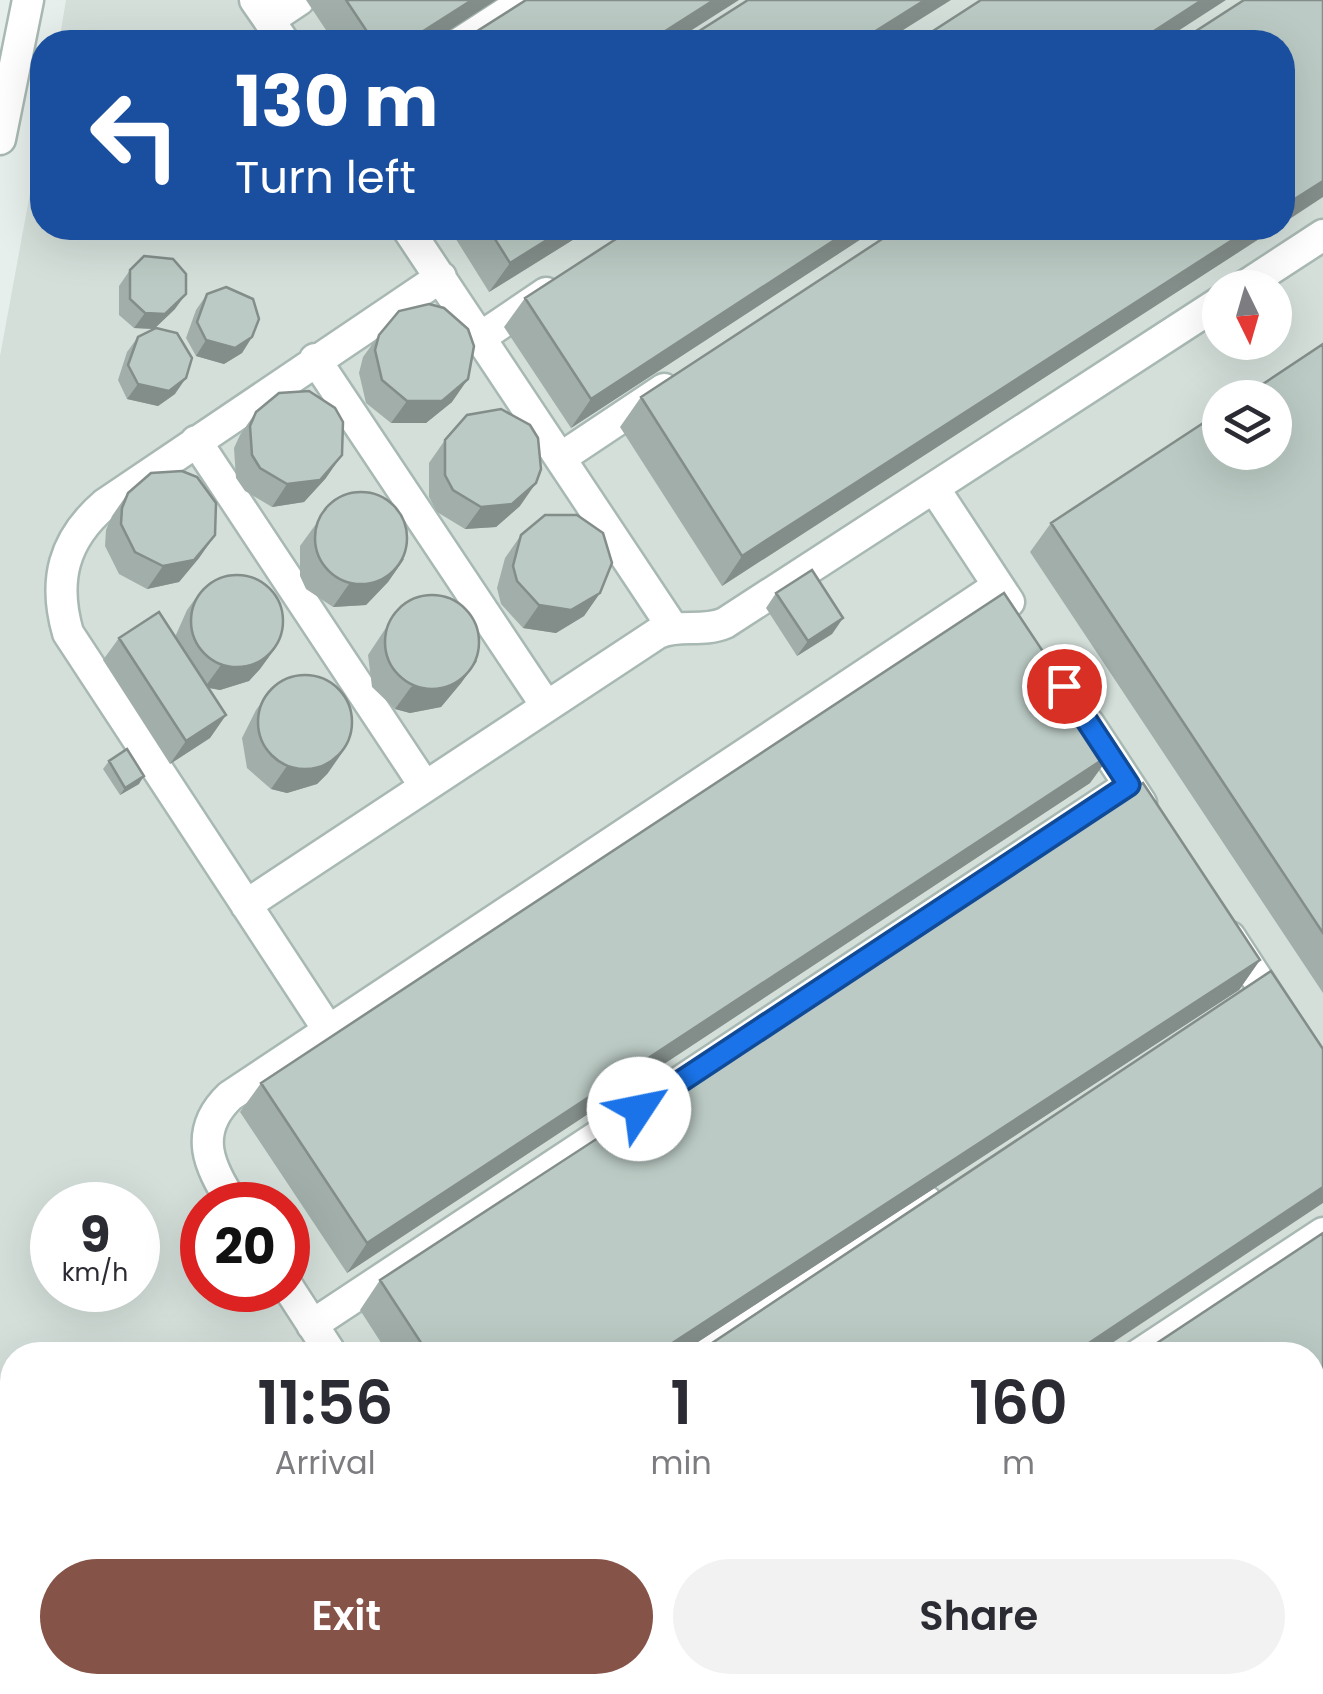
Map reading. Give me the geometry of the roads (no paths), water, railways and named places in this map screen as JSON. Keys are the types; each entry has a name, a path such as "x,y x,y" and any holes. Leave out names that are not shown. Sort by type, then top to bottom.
{"street":[{"path":"269,21 299,0"},
{"path":"480,30 526,0"},
{"path":"0,139 19,8"},
{"path":"1270,270 1323,235"},
{"path":"417,240 673,628"},
{"path":"481,337 579,271"},
{"path":"329,1030 81,654 61,610 63,562 86,520 315,358 440,277"},
{"path":"246,905 545,704 673,628 699,631 725,623 1202,314"},
{"path":"315,358 545,704"},
{"path":"562,457 694,370"},
{"path":"196,441 424,786"},
{"path":"934,488 1031,636"},
{"path":"220,1182 209,1165 206,1140 213,1116 230,1096 998,586"},
{"path":"1074,702 1162,835"},
{"path":"312,1324 1129,785"},
{"path":"1216,917 1323,1080"},
{"path":"1227,1004 1260,983"},
{"path":"710,1342 951,1185"},
{"path":"1158,1342 1323,1233"},
{"path":"304,1312 324,1342"}]}
